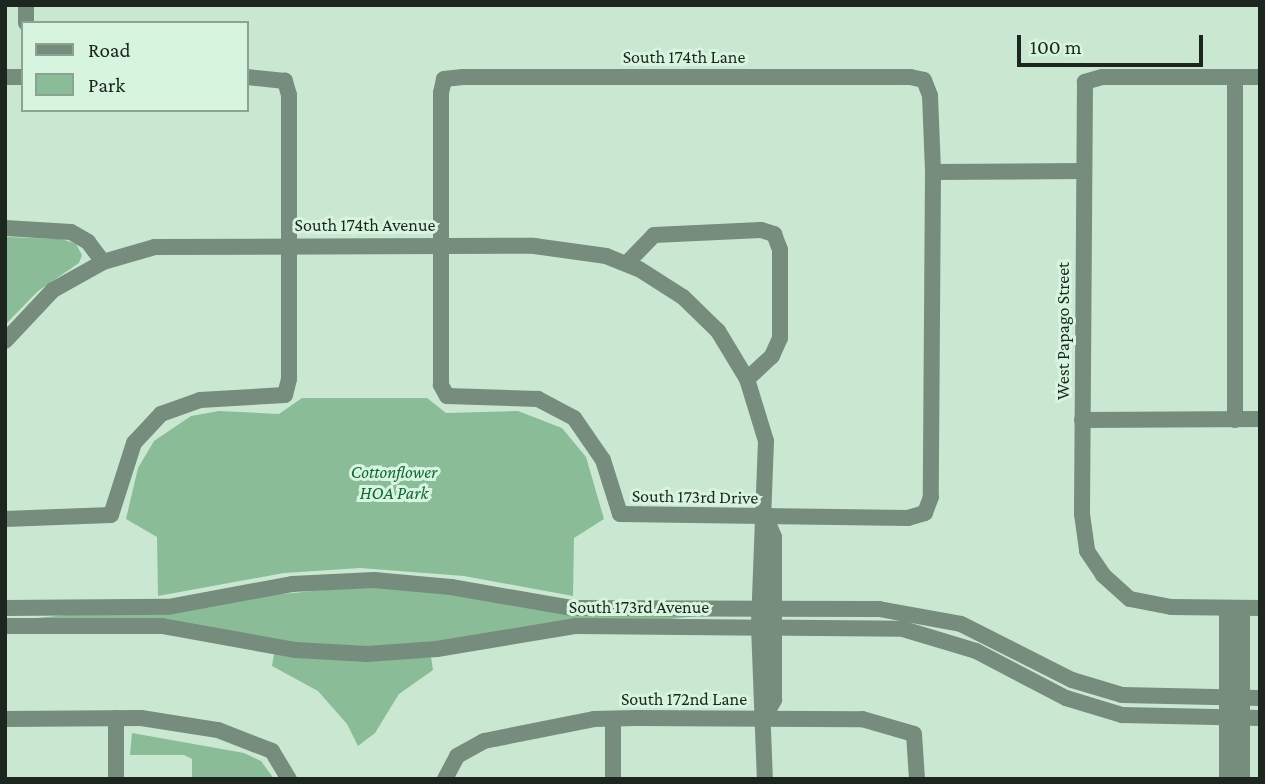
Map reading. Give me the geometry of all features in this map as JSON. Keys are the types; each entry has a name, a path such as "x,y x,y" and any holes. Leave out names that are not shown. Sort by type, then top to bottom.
{"street":[{"path":"5,519 111,515 134,443 161,414 200,400 285,395 289,379 289,95 285,81 248,77"},
{"name":"West Papago Street","path":"1234,608 1171,607 1130,599 1104,576 1087,551 1082,514 1082,420 1085,82 1102,77 1235,77"},
{"path":"1235,420 1235,77 1260,77"},
{"name":"South 174th Lane","path":"442,244 444,79 924,80 930,96 933,172"},
{"path":"933,172 1083,172"},
{"name":"South 173rd Drive","path":"442,244 441,385 447,396 538,400 574,418 603,460 620,514 908,518 925,513 932,497 933,172"},
{"path":"5,228 71,232 88,242 103,262"},
{"path":"627,263 654,235 761,230 774,234 780,250 780,338 766,363 747,379"},
{"name":"South 174th Avenue","path":"5,341 53,290 103,262 170,246 442,244 572,249 627,263 683,297 703,315 747,379 766,441 766,518 774,537 766,626 774,700 764,718 765,779"},
{"path":"1082,420 1260,419"},
{"name":"South 173rd Avenue","path":"5,608 168,607 292,584 374,580 451,586 558,607 865,608 926,615 978,630 1059,673 1105,691 1152,698 1260,698"},
{"path":"1227,779 1234,718 1234,608 1260,608"},
{"name":"South 173rd Avenue","path":"5,626 162,626 288,649 367,654 437,649 561,627 766,626 920,632 976,651 1066,698 1122,715 1260,718"},
{"path":"116,718 117,779"},
{"path":"5,719 116,718 218,730 272,751 289,779"},
{"name":"South 172nd Lane","path":"445,779 457,755 484,741 612,719 764,718 862,719 914,734 917,779"},
{"path":"1234,718 1242,779"},
{"path":"612,719 612,779"}],"green space":[{"path":"5,237 62,239 76,244 82,255 79,263 38,291 5,325"},
{"name":"Cottonflower HOA Park","path":"302,398 427,398 446,413 518,411 562,428 586,457 604,519 574,538 573,596 464,576 360,568 284,573 158,596 157,537 126,519 138,468 154,441 191,416 219,411 279,414"},
{"path":"375,585 697,616 412,648 286,644 5,621"},
{"path":"274,654 374,661 431,657 433,670 399,694 375,733 358,746 347,724 318,691 272,666"},
{"path":"132,733 244,753 261,761 274,779 192,779 192,759 184,755 130,755"}]}
